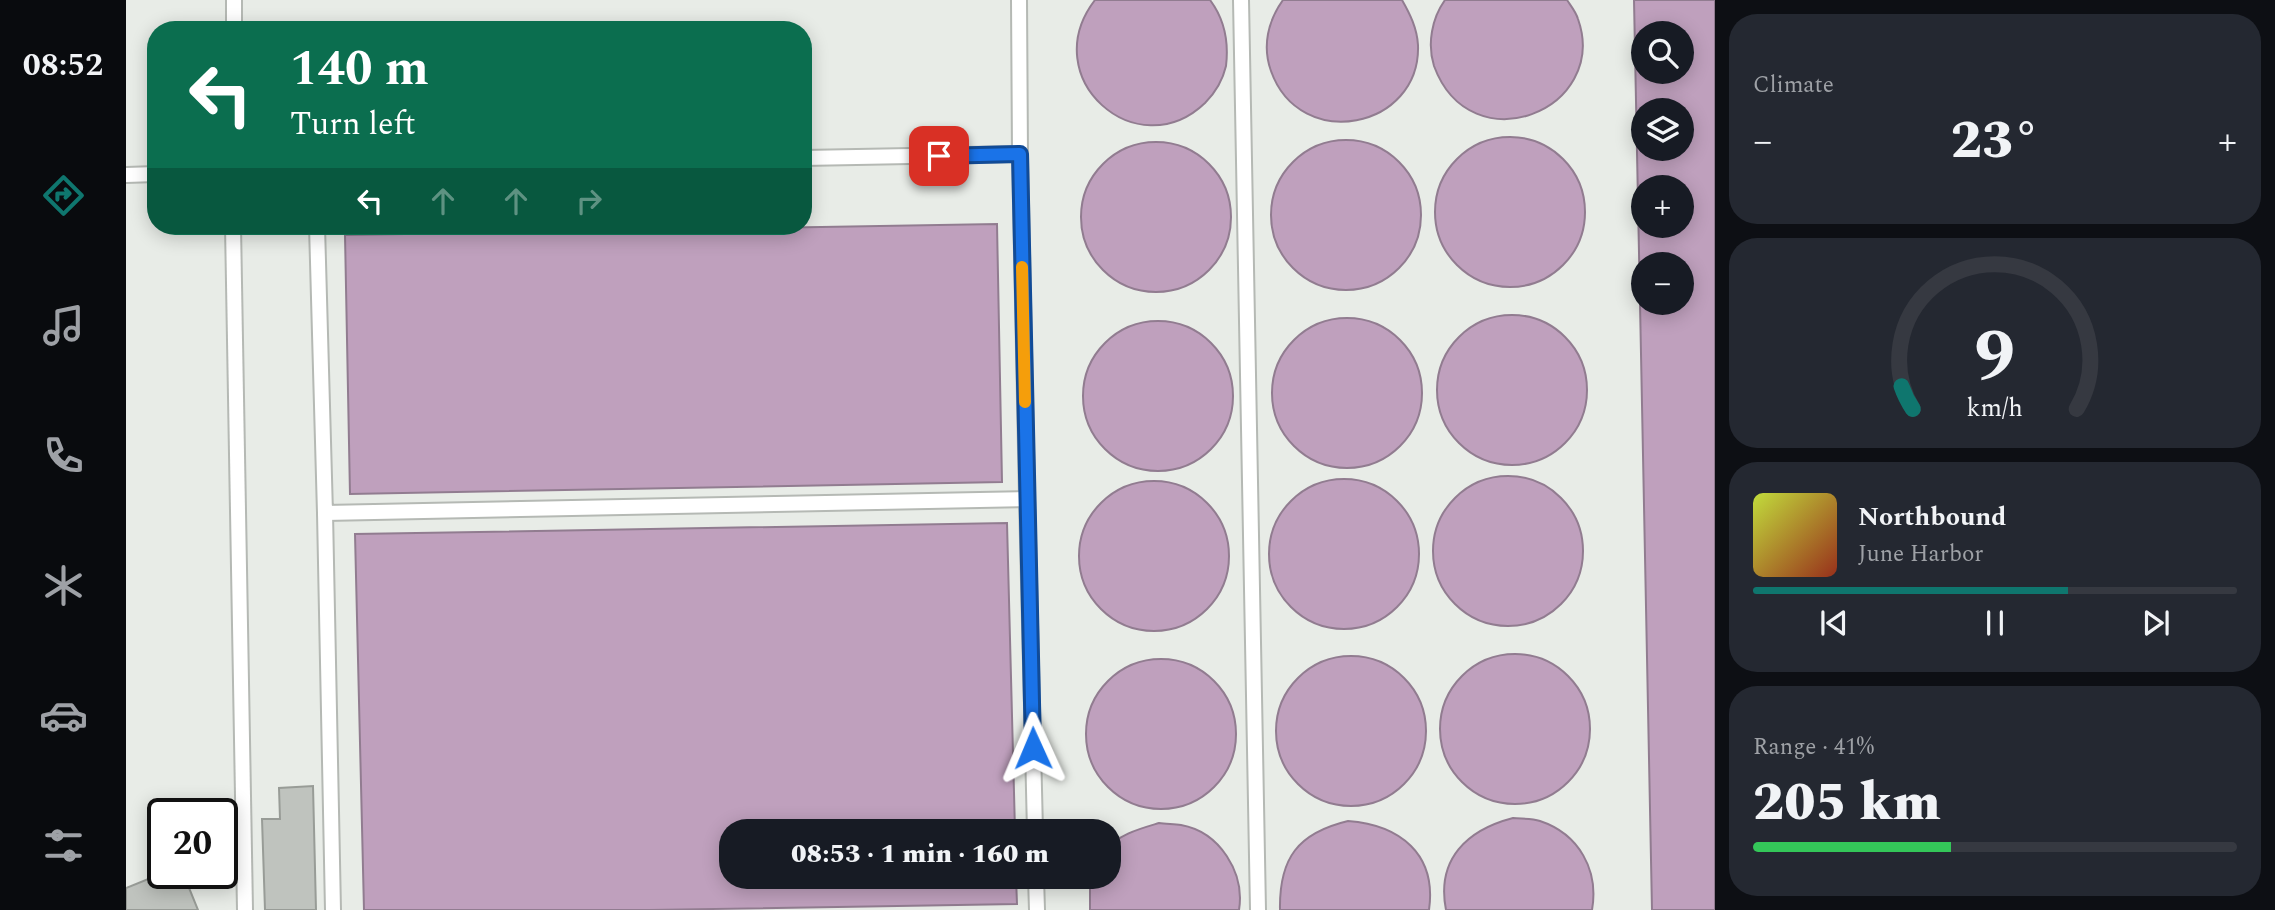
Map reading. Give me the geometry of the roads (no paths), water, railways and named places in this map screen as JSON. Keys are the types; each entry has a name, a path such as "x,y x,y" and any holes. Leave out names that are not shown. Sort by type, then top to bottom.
{"lane":[{"path":"234,0 234,21"},
{"path":"1019,0 1035,819"},
{"path":"1241,0 1258,910"},
{"path":"812,158 1020,154"},
{"path":"126,175 147,174"},
{"path":"233,235 245,910"},
{"path":"317,235 333,910"},
{"path":"325,513 1027,499"},
{"path":"1036,889 1037,910"}]}
